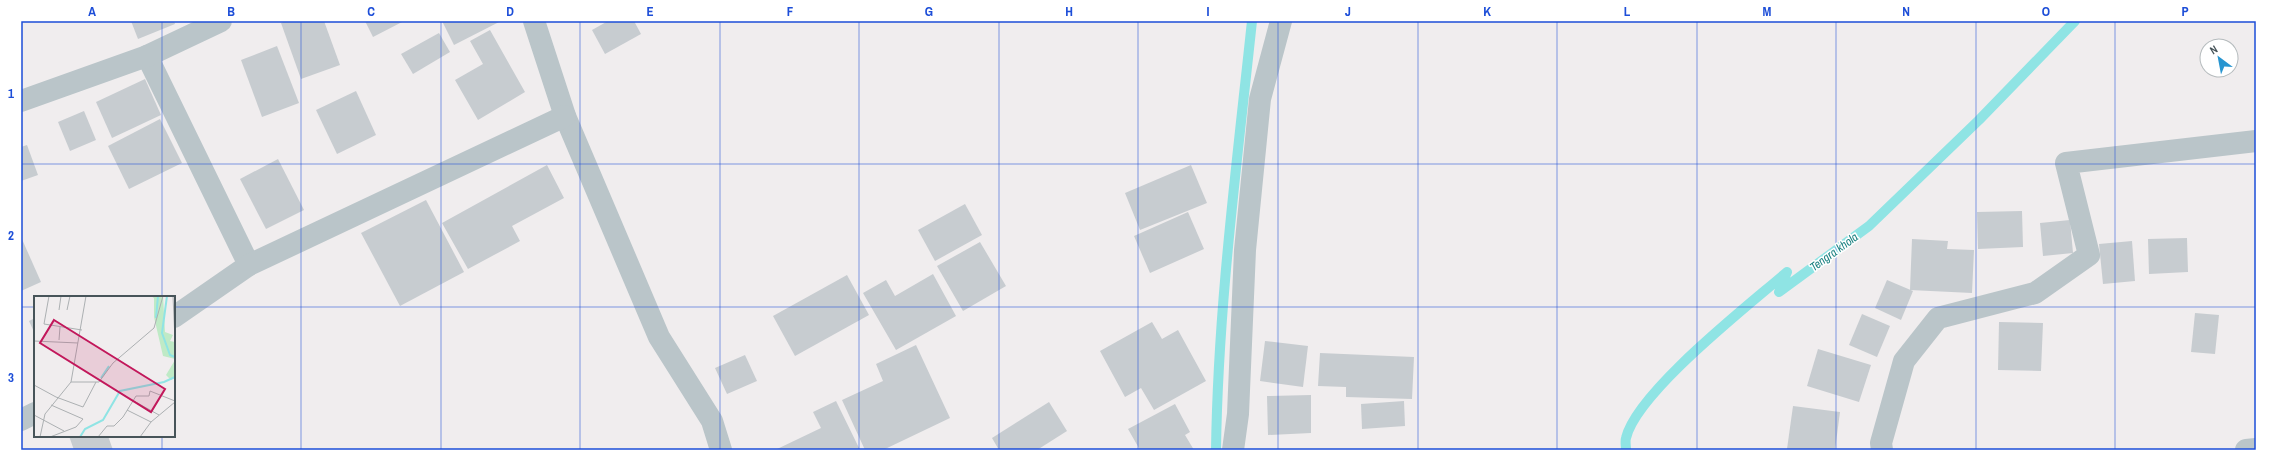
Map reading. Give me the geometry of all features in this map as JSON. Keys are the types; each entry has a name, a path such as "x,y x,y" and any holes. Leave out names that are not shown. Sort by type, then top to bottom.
{"street":[{"path":"21,101 147,56 221,21"},
{"path":"534,21 565,116 659,337 712,421 721,450"},
{"path":"1233,450 1238,414 1245,250 1260,98 1281,21"},
{"path":"147,56 249,265"},
{"path":"175,316 249,265 565,116"},
{"path":"1882,450 1881,443 1904,361 1938,318 2035,293 2089,254 2066,163 2256,141"},
{"path":"21,420 34,414"},
{"path":"2246,450 2256,450"}],"building":[{"path":"131,21 174,21 175,24 138,39"},
{"path":"286,21 324,21 340,65 301,79 281,23"},
{"path":"365,21 404,21 373,37"},
{"path":"442,21 501,21 454,45"},
{"path":"608,21 634,21 641,34 605,54 592,30"},
{"path":"490,30 525,92 478,120 455,80 483,64 470,41"},
{"path":"439,33 450,52 413,74 401,54"},
{"path":"277,46 299,103 262,117 241,60"},
{"path":"145,79 161,115 112,138 96,102"},
{"path":"356,91 376,135 337,154 316,110"},
{"path":"84,111 96,140 70,151 58,122"},
{"path":"160,119 182,163 129,189 108,146"},
{"path":"27,145 38,175 21,181 21,147"},
{"path":"278,159 304,210 266,229 240,179"},
{"path":"547,165 564,198 512,226 520,241 468,269 442,223"},
{"path":"1191,165 1207,203 1140,230 1125,193"},
{"path":"426,200 464,272 400,306 361,233"},
{"path":"965,204 982,235 935,261 918,230"},
{"path":"2022,211 2023,247 1978,249 1977,212"},
{"path":"1188,212 1204,249 1150,273 1134,236"},
{"path":"2070,220 2073,253 2043,256 2040,223"},
{"path":"21,237 41,282 21,291"},
{"path":"2187,238 2188,272 2149,274 2148,239"},
{"path":"1912,239 1948,241 1947,249 1974,250 1972,293 1910,290"},
{"path":"2132,241 2135,281 2103,284 2099,244"},
{"path":"980,242 1006,286 963,311 937,266"},
{"path":"933,274 956,316 896,350 863,293 886,280 895,296"},
{"path":"847,275 869,315 795,356 773,316"},
{"path":"1887,280 1913,291 1901,320 1875,308"},
{"path":"2195,313 2219,315 2215,354 2191,352"},
{"path":"1862,314 1890,326 1877,357 1849,345"},
{"path":"34,318 34,332 29,321"},
{"path":"1152,322 1162,339 1178,330 1206,381 1154,410 1141,388 1125,397 1100,351"},
{"path":"1999,322 2043,323 2041,371 1998,370"},
{"path":"1265,341 1308,346 1303,387 1260,381"},
{"path":"916,345 950,418 883,450 865,450 842,400 883,381 876,364"},
{"path":"1818,349 1871,365 1859,402 1807,386"},
{"path":"1320,353 1414,357 1412,399 1346,397 1346,387 1318,386"},
{"path":"745,355 757,381 727,394 715,368"},
{"path":"1311,395 1311,433 1268,435 1267,396"},
{"path":"836,401 860,450 775,450 821,428 813,412"},
{"path":"1404,401 1405,426 1362,429 1361,404"},
{"path":"1049,402 1067,431 1037,450 999,450 992,438"},
{"path":"1175,404 1190,432 1185,435 1194,450 1140,450 1128,429"},
{"path":"1793,406 1840,412 1835,450 1787,449"},
{"path":"69,437 108,437 113,450 74,450"}],"waterway":[{"path":"1216,450 1220,343 1224,289 1252,21"},
{"name":"Tengra khola","path":"1626,450 1626,438 1635,419 1650,397 1696,350 1787,272 1779,292 1869,226 1979,120 2075,21"}]}
